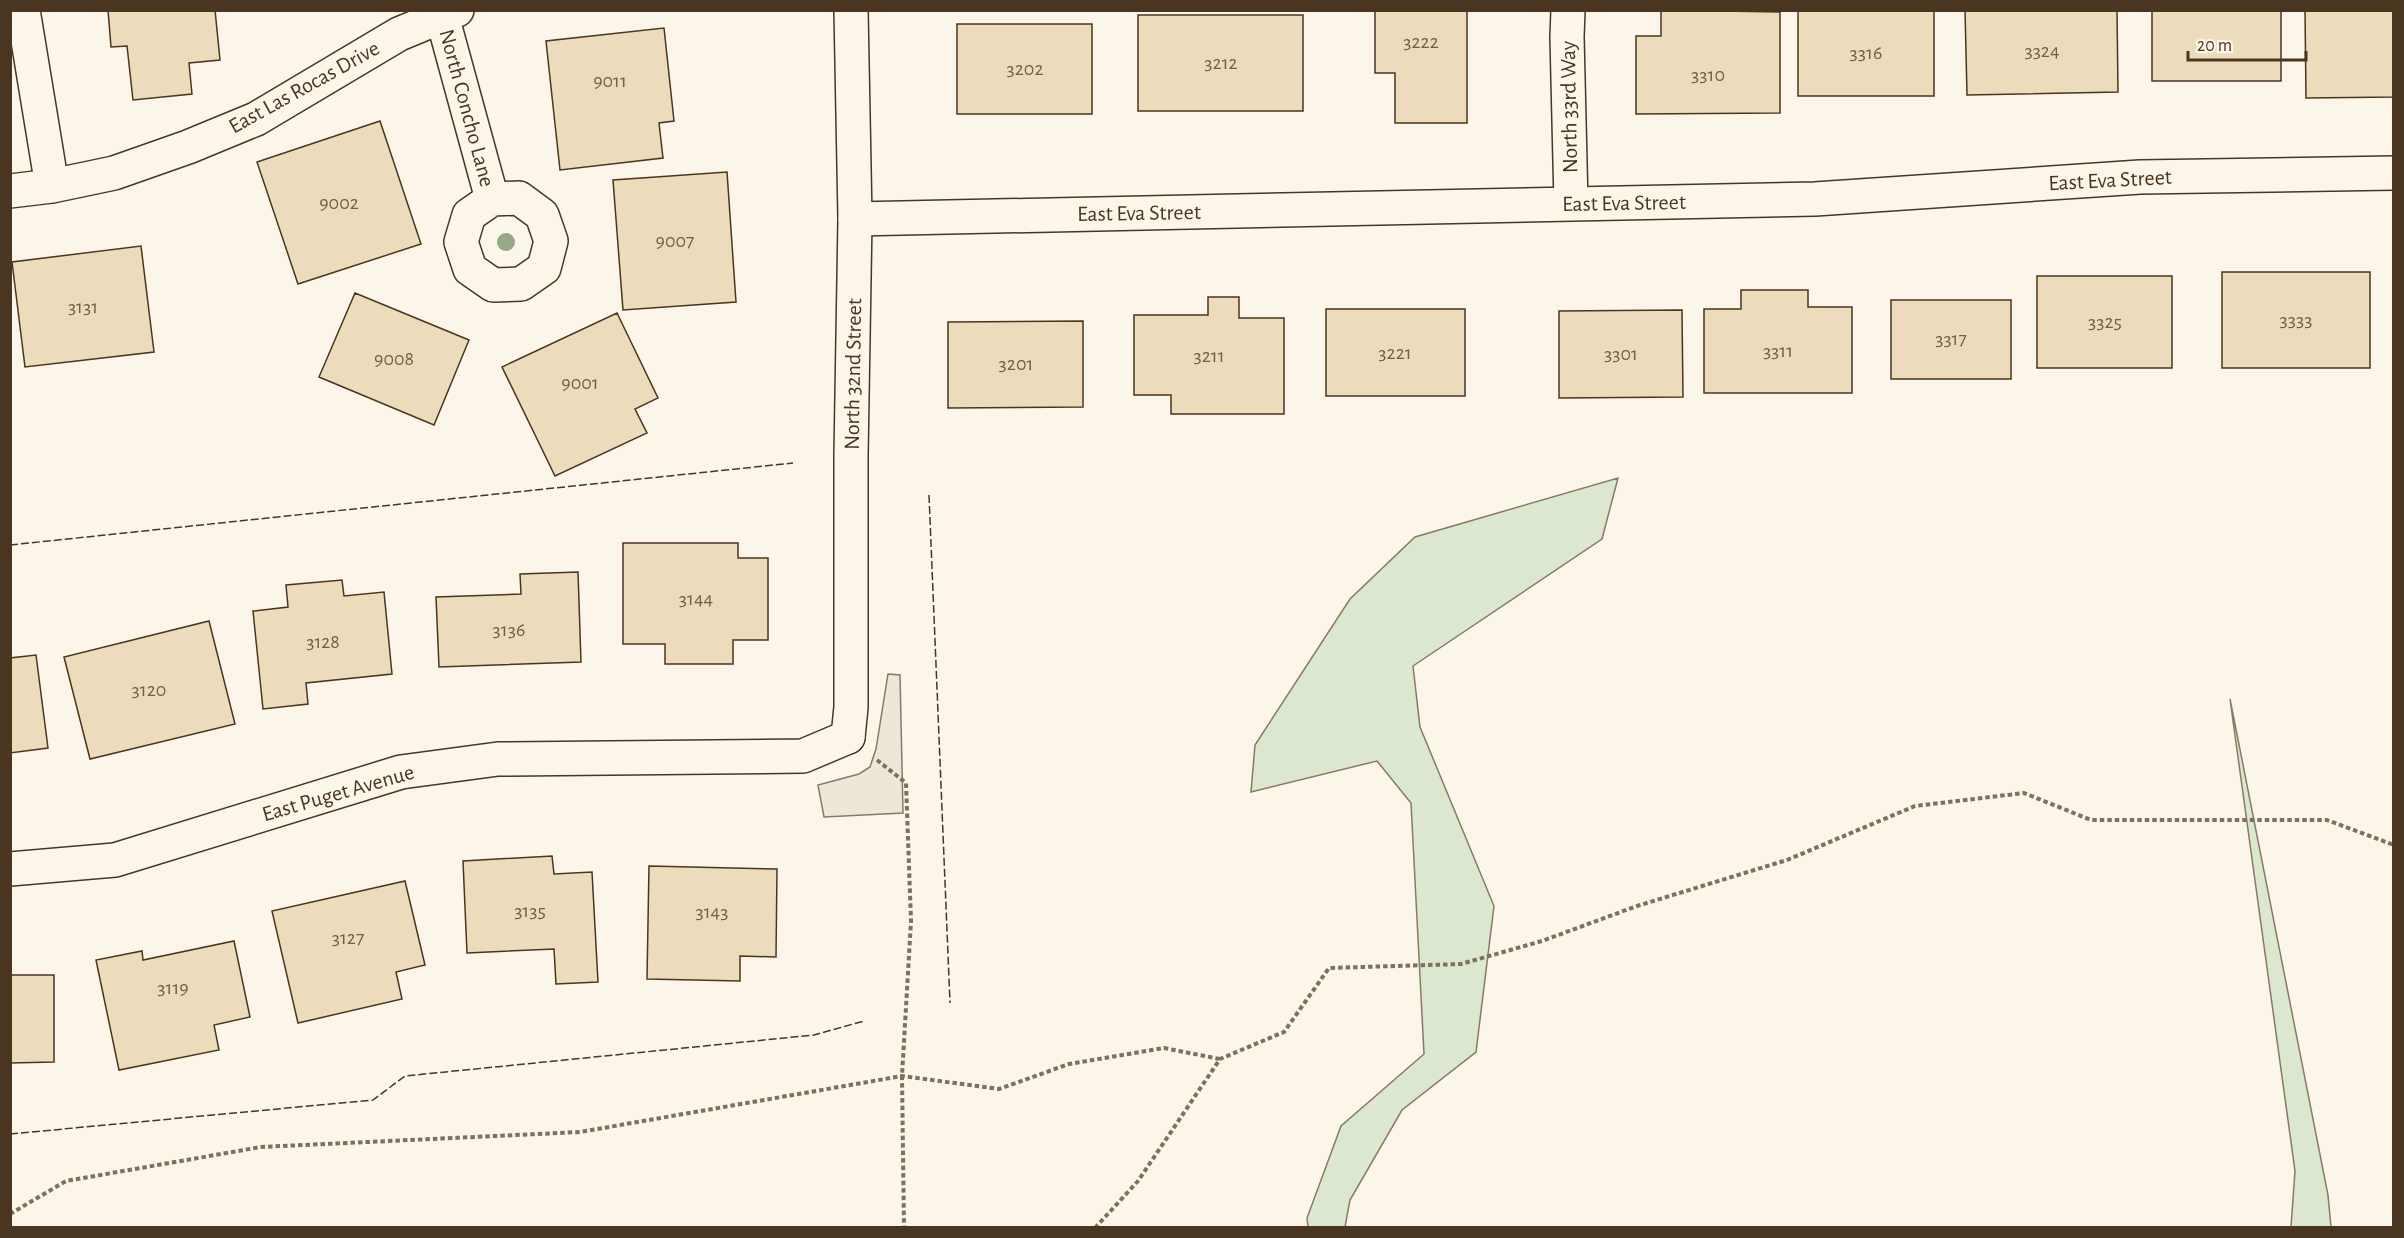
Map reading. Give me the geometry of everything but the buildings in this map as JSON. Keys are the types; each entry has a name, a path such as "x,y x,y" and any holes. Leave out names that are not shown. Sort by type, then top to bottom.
{"street":[{"path":"23,10 52,186"},
{"name":"North 32nd Street","path":"848,737 851,707 851,455 855,219 851,10"},
{"name":"North 33rd Way","path":"1568,10 1571,204"},
{"name":"East Las Rocas Drive","path":"10,191 52,186 114,173 188,147 256,119 399,34 449,13"},
{"name":"North Concho Lane","path":"449,13 492,199"},
{"name":"East Eva Street","path":"855,219 1815,200 2140,177 2394,173"},
{"name":"East Puget Avenue","path":"10,869 115,860 401,772 498,759 803,756 848,737"}],"path":[{"path":"848,737 906,783 910,921 902,1076 904,1227"},
{"path":"1095,1227 1138,1181 1220,1059 1284,1032 1329,968 1461,964 1542,941 1637,906 1787,860 1915,806 2024,793 2091,820 2327,820 2394,845"},
{"path":"10,1214 66,1181 261,1147 580,1132 902,1076 999,1089 1069,1064 1164,1048 1220,1059"}],"green space":[{"path":"1618,478 1602,539 1413,666 1420,727 1494,906 1476,1052 1402,1110 1350,1200 1345,1227 1308,1227 1307,1218 1341,1126 1424,1054 1411,803 1377,761 1251,792 1255,745 1350,599 1415,537"},
{"path":"2230,699 2328,1195 2331,1227 2291,1227 2295,1171"}],"shaded area":[{"path":"888,674 900,675 903,813 824,817 818,785 859,774 870,767 876,749"}],"fence":[{"path":"10,545 793,463"},
{"path":"929,495 950,1003"},
{"path":"10,1134 373,1100 405,1076 814,1035 864,1021"}]}
